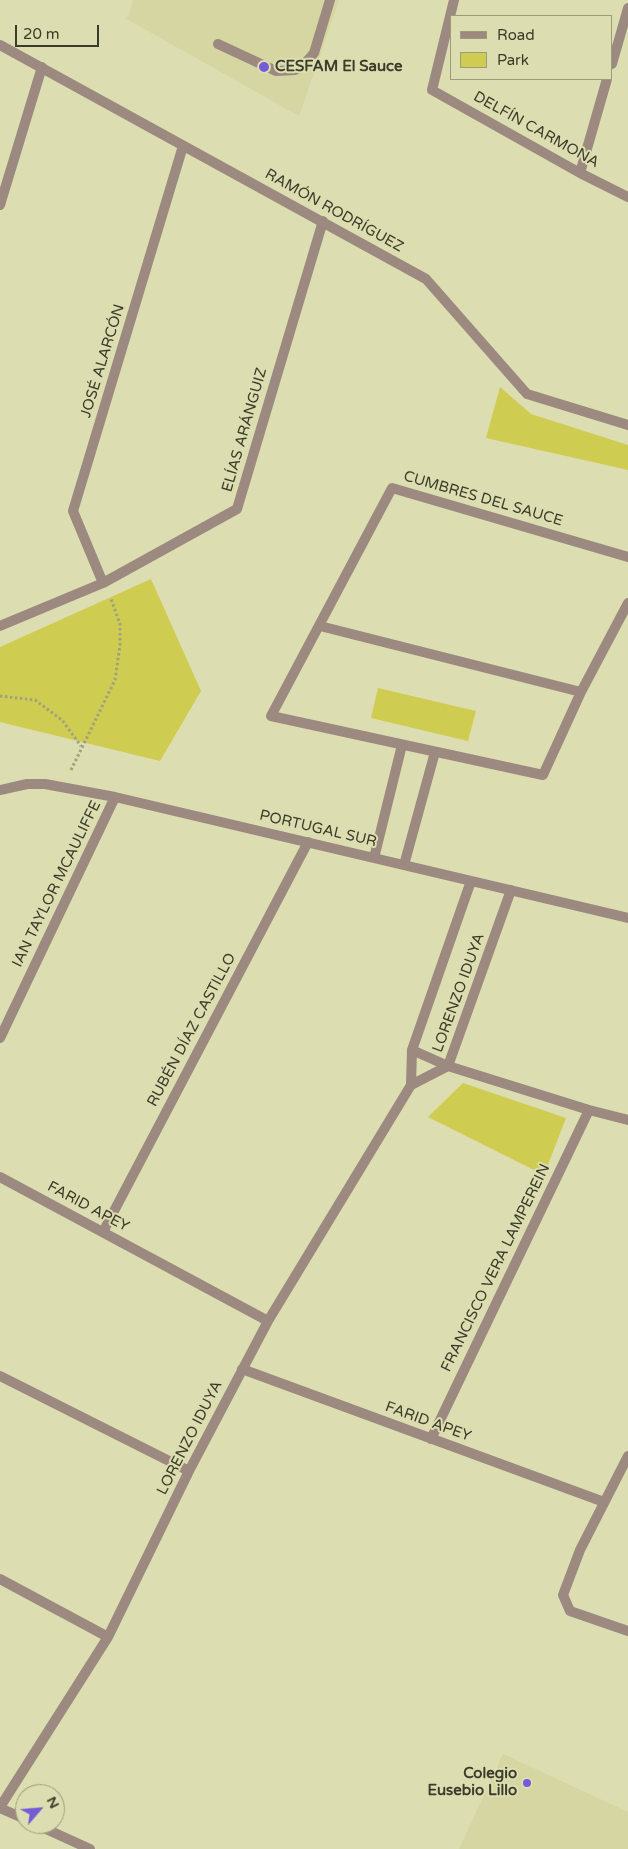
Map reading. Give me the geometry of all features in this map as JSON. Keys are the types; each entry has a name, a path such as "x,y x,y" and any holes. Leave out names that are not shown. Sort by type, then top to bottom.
{"street":[{"path":"218,44 276,71 295,70 302,67 314,53 330,0"},
{"name":"DELFÍN CARMONA","path":"450,15 454,0"},
{"path":"613,60 628,8"},
{"name":"DELFÍN CARMONA","path":"450,16 432,90 580,173 628,197"},
{"name":"RAMÓN RODRÍGUEZ","path":"0,44 426,279 528,394 628,425"},
{"path":"0,205 42,67"},
{"path":"580,173 608,80"},
{"name":"JOSÉ ALARCÓN","path":"104,583 74,511 182,146"},
{"name":"ELÍAS ARÁNGUIZ","path":"0,626 104,583 237,509 323,221"},
{"name":"CUMBRES DEL SAUCE","path":"628,557 392,488 271,716 543,775 581,692 628,602"},
{"path":"320,626 581,692"},
{"path":"374,858 402,745"},
{"path":"404,865 435,752"},
{"name":"PORTUGAL SUR","path":"0,790 27,784 64,787 115,796 628,918"},
{"name":"IAN TAYLOR MCAULIFFE","path":"0,1038 115,796"},
{"name":"RUBÉN DÍAZ CASTILLO","path":"103,1232 308,842"},
{"name":"LORENZO IDUYA","path":"0,1807 108,1637 189,1472 268,1321 411,1084 412,1050 471,881"},
{"name":"LORENZO IDUYA","path":"411,1084 448,1066 511,890"},
{"path":"412,1050 448,1066 589,1110 628,1120"},
{"name":"FRANCISCO VERA LAMPEREIN","path":"431,1439 589,1110"},
{"name":"FARID APEY","path":"0,1177 268,1321"},
{"name":"FARID APEY","path":"242,1369 604,1502"},
{"path":"0,1376 189,1472"},
{"path":"628,1456 580,1550 563,1595 570,1611 628,1631"},
{"path":"0,1579 108,1637"},
{"path":"0,1807 15,1814"},
{"path":"57,1834 90,1849"}],"path":[{"path":"64,787 81,746 115,680 120,645 117,611 104,583"},
{"path":"0,696 35,700 62,720 81,746"}],"shaded area":[{"name":"CESFAM El Sauce","path":"133,0 339,0 299,116 125,18 129,15"},
{"name":"Colegio Eusebio Lillo","path":"503,1754 628,1812 628,1849 459,1849"}],"green space":[{"path":"500,387 531,414 628,445 628,470 486,438"},
{"path":"151,579 201,691 160,761 0,722 0,647"},
{"path":"378,688 476,711 468,741 371,718"},
{"path":"463,1083 566,1118 544,1175 428,1117"}],"place":[{"name":"CESFAM El Sauce","path":"264,67"},
{"name":"Colegio Eusebio Lillo","path":"527,1783"}]}
